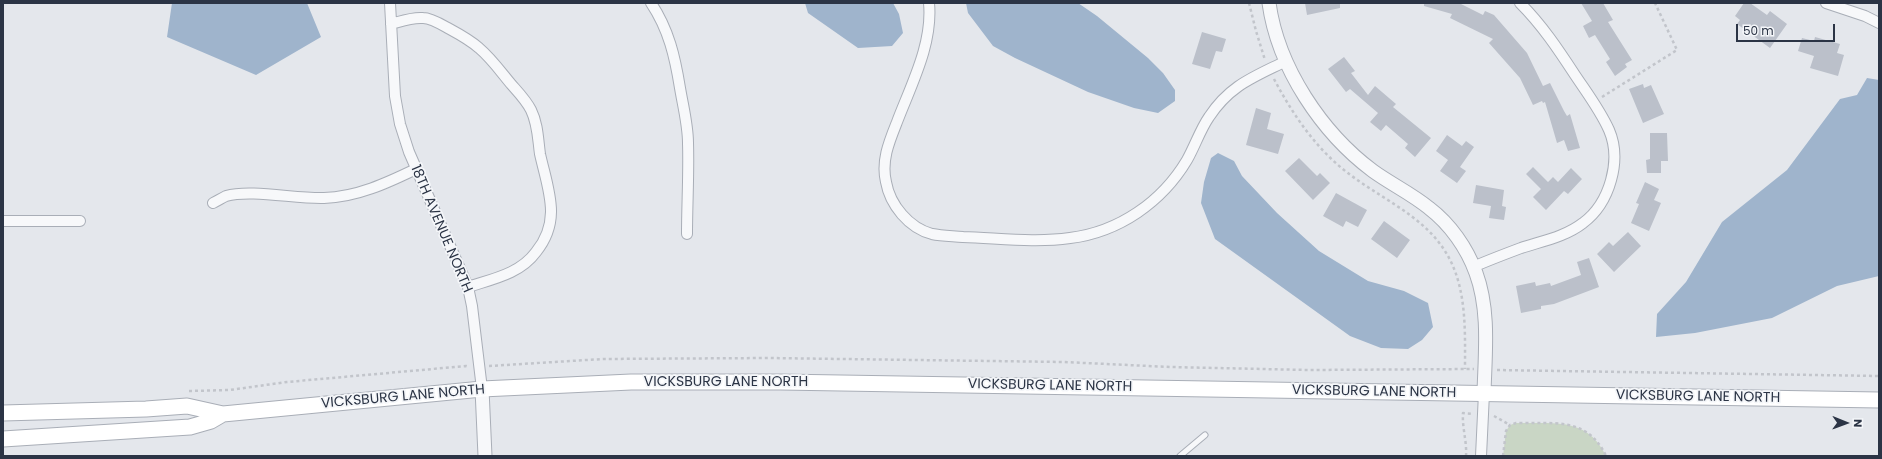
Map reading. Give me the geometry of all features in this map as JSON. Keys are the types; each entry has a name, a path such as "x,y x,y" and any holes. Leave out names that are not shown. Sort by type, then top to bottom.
{"main road":[{"name":"VICKSBURG LANE NORTH","path":"3,413 146,409 187,406 223,414 482,389 631,382 780,382 1879,400"},
{"name":"VICKSBURG LANE NORTH","path":"3,440 190,427 212,421 223,414"}],"street":[{"name":"18TH AVENUE NORTH","path":"390,3 395,96 400,124 416,169 468,287 472,306 482,389 485,456"},
{"path":"651,3 661,17 670,38 675,58 685,119 688,141 687,234"},
{"path":"929,3 930,13 928,35 885,158 884,172 886,185 892,202 902,215 916,226 931,234 1042,240 1071,238 1100,232 1126,220 1150,204 1171,183 1187,160 1208,117 1221,101 1237,86 1286,61"},
{"path":"1269,3 1286,61 1318,116 1344,146 1373,171 1429,208 1448,226 1464,249 1473,267 1483,299 1486,325 1481,456"},
{"path":"1473,267 1568,233 1584,222 1598,207 1608,189 1613,170 1613,150 1610,131 1594,102 1537,19 1520,3"},
{"path":"1826,3 1866,16 1879,23"},
{"path":"391,24 407,19 425,18 467,39 489,58 523,98 531,110 535,123 540,154 552,200 551,218 546,238 536,253 523,267 506,275 468,287"},
{"path":"213,203 226,196 240,194 325,198 356,194 386,184 416,169"},
{"path":"3,221 80,221"}],"lane":[{"path":"1180,456 1205,435"}],"path":[{"path":"1249,3 1264,57"},
{"path":"1594,102 1677,50 1655,3"},
{"path":"1274,79 1290,108 1313,140 1337,164 1374,193 1412,215 1433,234 1446,253 1459,284 1465,323 1465,368"},
{"path":"1502,370 1879,376"},
{"path":"1463,413 1463,424 1467,444 1466,456"},
{"path":"1498,417 1510,425"},
{"path":"1504,456 1506,431 1510,425 1516,423 1577,426 1596,438 1606,456"}],"green space":[{"path":"1516,423 1556,423 1579,428 1589,434 1598,443 1606,456 1503,456 1506,431 1510,425"}],"water":[{"path":"172,3 307,3 321,37 256,75 167,37"},
{"path":"805,3 893,3 899,14 903,33 892,46 858,48 808,13"},
{"path":"966,3 1078,3 1097,16 1148,58 1163,73 1175,90 1175,101 1158,113 1134,108 1088,92 1015,58 993,46 968,13"},
{"path":"1867,78 1879,80 1879,276 1837,286 1772,318 1695,333 1656,337 1657,314 1686,282 1722,222 1787,170 1840,99 1857,95"},
{"path":"1218,153 1234,161 1242,176 1277,213 1319,251 1368,281 1404,291 1428,303 1433,327 1422,340 1408,349 1381,348 1350,336 1215,239 1201,203 1204,182 1211,158"}],"building":[{"path":"1305,3 1340,3 1340,8 1307,15"},
{"path":"1424,3 1459,3 1483,15 1485,11 1494,15 1527,53 1543,86 1550,83 1567,116 1570,114 1580,148 1568,151 1564,140 1557,143 1545,102 1543,103 1542,101 1533,105 1520,78 1489,43 1493,39 1450,18 1452,14 1424,6"},
{"path":"1581,3 1603,3 1613,20 1608,22 1632,60 1625,64 1627,67 1615,76 1606,62 1610,59 1595,35 1589,38 1583,26 1592,21"},
{"path":"1744,3 1750,3 1767,15 1770,11 1787,24 1770,48 1737,24 1740,20 1735,16"},
{"path":"1202,32 1226,39 1222,52 1216,51 1210,69 1192,64"},
{"path":"1815,37 1840,44 1837,53 1844,55 1838,76 1810,68 1814,56 1798,51 1802,38 1814,41"},
{"path":"1344,57 1355,71 1351,73 1368,95 1375,86 1396,104 1393,107 1431,138 1415,157 1405,148 1408,144 1386,125 1381,131 1370,122 1378,113 1350,89 1346,92 1328,69"},
{"path":"1643,84 1644,88 1651,85 1664,114 1643,123 1629,89"},
{"path":"1256,108 1271,113 1267,129 1284,134 1278,154 1246,145"},
{"path":"1650,133 1667,133 1668,161 1661,161 1661,173 1647,173 1646,160 1650,159"},
{"path":"1447,135 1462,146 1466,141 1474,147 1460,167 1466,171 1457,183 1440,171 1448,160 1436,151"},
{"path":"1299,158 1317,176 1320,173 1330,183 1313,200 1285,171"},
{"path":"1533,167 1548,182 1553,177 1558,182 1571,168 1582,179 1568,194 1564,191 1546,210 1533,197 1541,189 1526,174"},
{"path":"1645,182 1659,189 1654,200 1661,203 1649,231 1631,223 1639,204 1636,203"},
{"path":"1476,185 1504,190 1502,206 1506,207 1504,220 1489,218 1491,206 1473,203"},
{"path":"1336,193 1367,210 1358,227 1346,221 1343,227 1323,216"},
{"path":"1384,221 1410,240 1397,258 1371,239"},
{"path":"1628,232 1641,246 1614,272 1597,254 1609,242 1613,246"},
{"path":"1589,258 1599,287 1554,304 1541,306 1541,309 1521,313 1516,286 1535,282 1536,286 1550,283 1551,286 1581,275 1577,262"}]}
